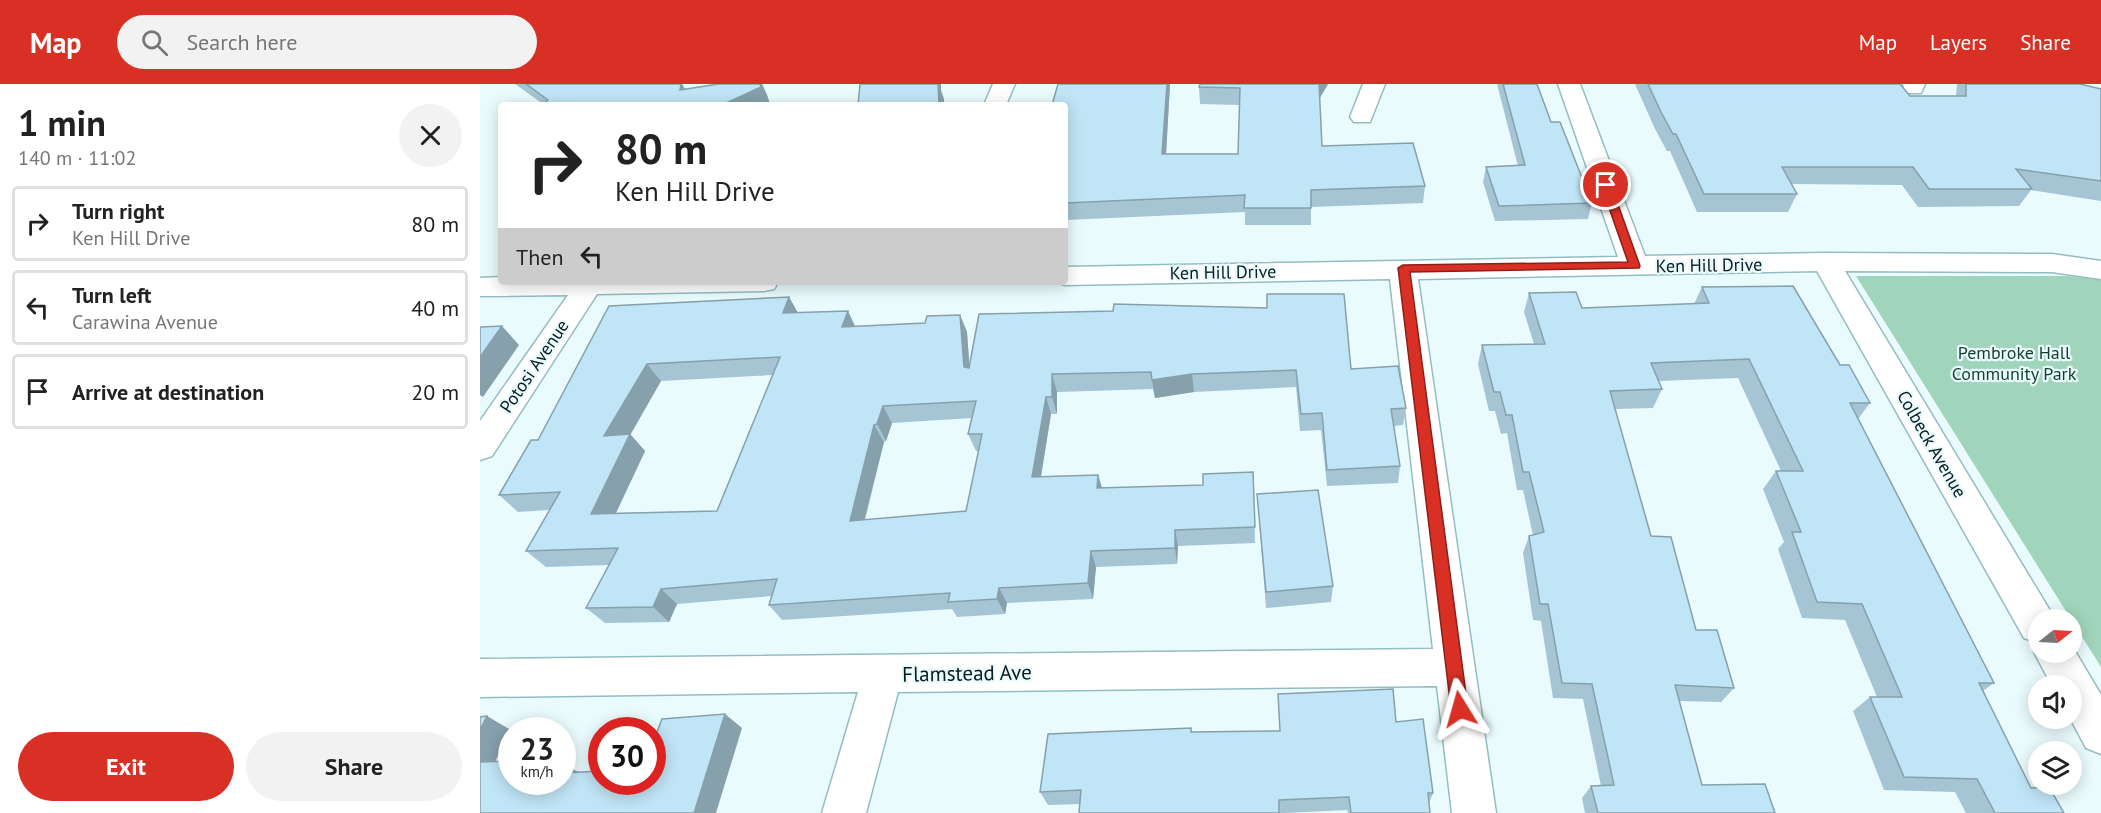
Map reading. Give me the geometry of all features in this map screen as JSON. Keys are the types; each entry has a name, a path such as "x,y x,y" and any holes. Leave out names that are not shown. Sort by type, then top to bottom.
{"street":[{"path":"996,102 1004,84"},
{"path":"1362,117 1374,84"},
{"path":"1569,84 1635,266"},
{"name":"Ken Hill Drive","path":"1068,276 1826,262 2052,263 2101,270"},
{"name":"Colbeck Avenue","path":"1826,262 2028,609"},
{"path":"1403,268 1474,813"},
{"path":"480,287 589,285"},
{"name":"Potosi Avenue","path":"480,447 589,285"},
{"path":"2060,663 2101,734"},
{"name":"Flamstead Ave","path":"480,678 1454,668"},
{"path":"844,813 883,674"}],"green space":[{"name":"Pembroke Hall Community Park","path":"1856,276 2069,276 2101,280 2101,667 2082,637 2082,609 2065,609"}],"building":[{"path":"526,84 681,84 680,90 718,84 760,84 761,87 728,102 546,102 548,100"},
{"path":"860,84 938,84 939,102 858,102"},
{"path":"1058,84 1167,84 1162,154 1238,154 1240,88 1199,87 1200,84 1319,84 1322,146 1413,143 1425,186 1311,190 1311,208 1244,208 1245,195 1068,203 1068,102 1053,102"},
{"path":"1503,84 1537,84 1551,122 1560,122 1592,203 1499,206 1486,167 1525,165"},
{"path":"1648,84 1900,84 1910,96 1966,96 1966,84 2080,84 2101,89 2101,181 2016,169 2032,189 1929,189 1913,167 1782,167 1797,194 1704,194 1676,134 1673,134"},
{"path":"1793,286 1840,365 1849,365 1870,403 1850,403 1994,683 1979,683 2028,782 2028,795 2054,795 2064,813 1995,813 1977,779 1904,777 1870,697 1902,697 1862,604 1817,602 1792,532 1801,532 1776,471 1803,471 1749,359 1651,363 1662,389 1610,391 1651,536 1671,537 1696,630 1717,630 1734,688 1675,685 1702,785 1765,784 1775,813 1598,813 1591,786 1614,785 1592,684 1562,683 1548,604 1540,604 1529,536 1544,532 1529,472 1523,472 1512,415 1506,415 1500,392 1494,392 1482,345 1545,344 1529,293 1576,292 1582,308 1709,303 1702,287"},
{"path":"1267,294 1344,294 1351,369 1398,366 1406,408 1391,409 1400,466 1327,470 1322,413 1301,414 1296,370 1192,374 1152,380 1151,372 1052,374 1052,397 1046,397 1032,477 1098,475 1097,488 1203,485 1203,474 1253,472 1255,527 1175,530 1175,548 1091,551 1088,583 999,588 997,599 948,602 950,593 769,605 777,579 661,589 653,607 586,608 618,548 526,551 560,492 499,495 531,440 538,440 609,306 789,297 783,313 848,311 842,327 925,323 927,316 960,315 964,367 969,368 979,314 1113,311 1114,304 1267,308","holes":["780,357 717,511 591,514 630,434 604,436 647,364","976,401 968,434 982,434 966,511 850,521 874,425 877,424 883,406"]},
{"path":"502,326 480,357 480,327"},
{"path":"1318,490 1333,586 1266,592 1257,494"},
{"path":"1393,689 1396,722 1423,719 1433,793 1428,793 1430,813 1351,813 1349,797 1279,800 1279,813 1079,813 1081,790 1040,792 1048,734 1191,728 1191,732 1280,731 1278,694"},
{"path":"725,714 694,813 480,813 480,762 498,761 498,795 576,795 576,772 588,772 588,795 666,795 666,719"},
{"path":"487,716 480,730 480,717"}],"route":[{"path":"1460,709 1403,268 1635,266 1606,185"}]}
